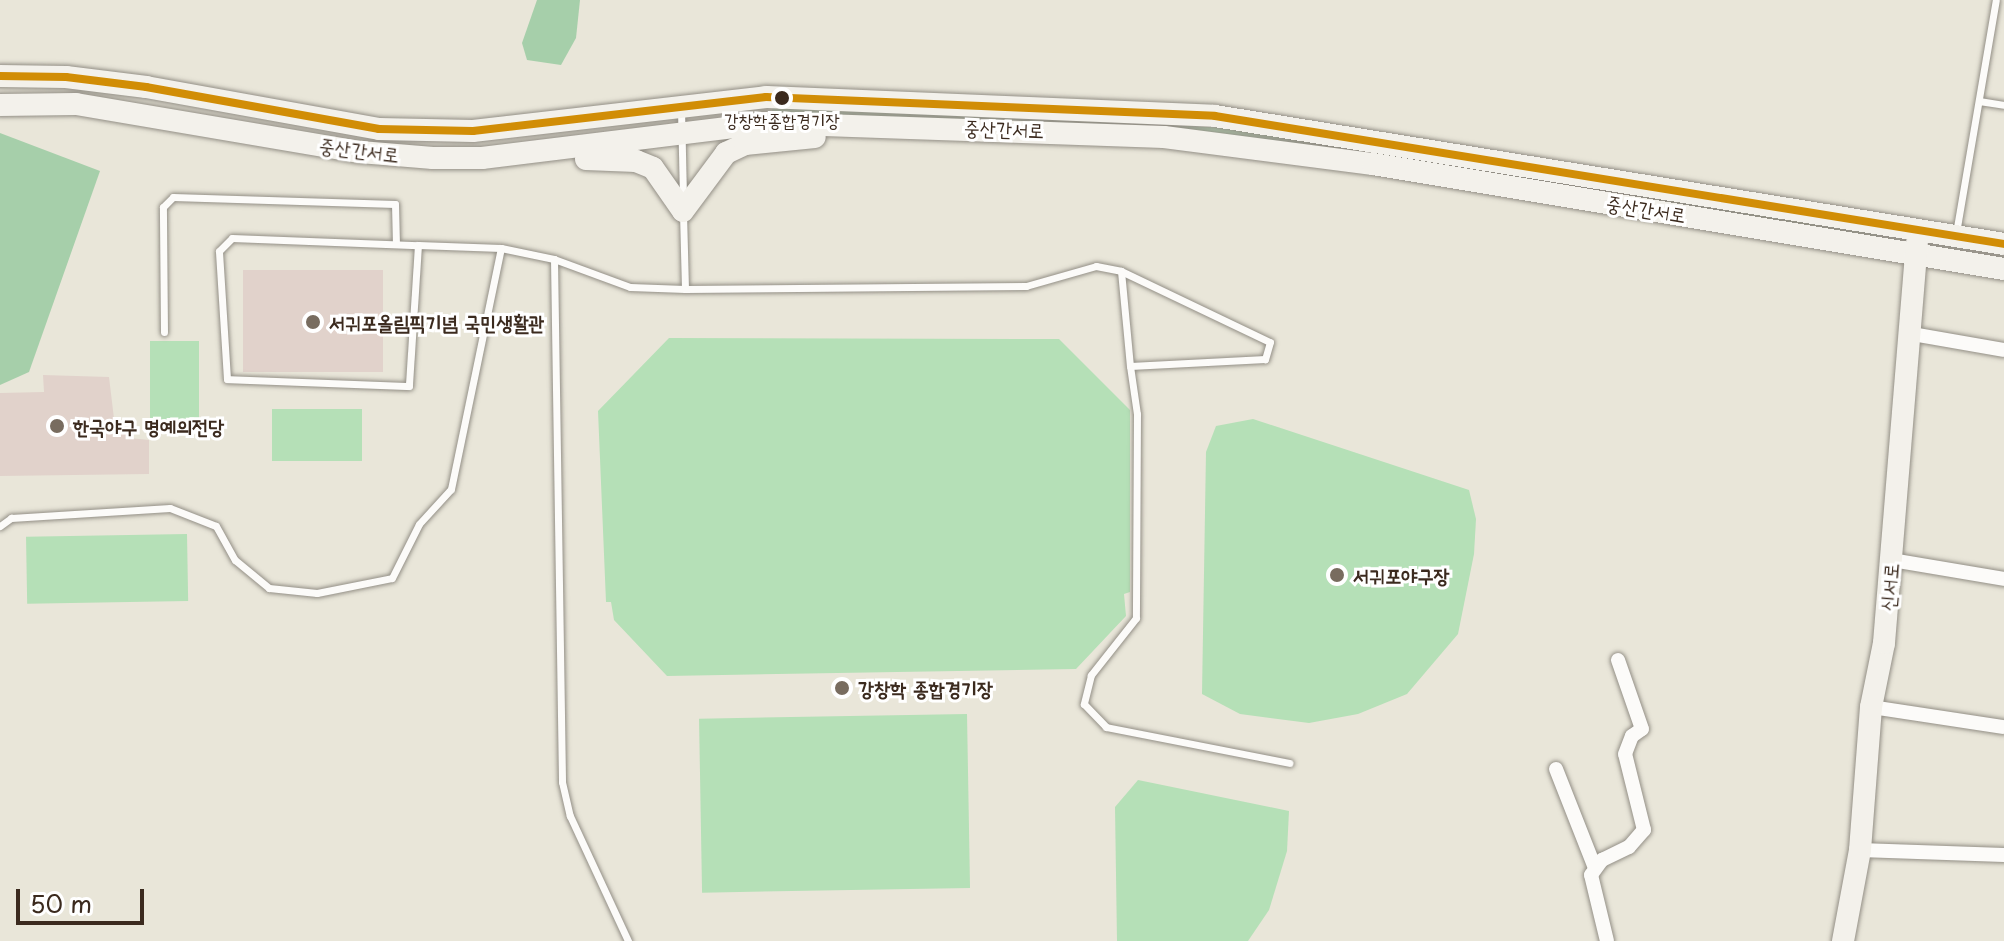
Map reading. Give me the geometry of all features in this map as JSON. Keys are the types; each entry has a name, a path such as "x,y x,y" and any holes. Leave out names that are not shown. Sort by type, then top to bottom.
{"main road":[{"name":"중산간서로","path":"0,76 66,77 146,87 379,129 473,131 766,97 1215,116 2004,244"},
{"name":"중산간서로","path":"0,105 76,104 360,152 482,158 766,123 1099,133 1249,145 2004,269"},
{"path":"482,158 521,163 605,157 636,161 653,168 683,211 711,168 745,144 848,136 880,127"},
{"name":"신서로","path":"1843,941 1860,850 1871,707 1884,643 1907,333 1919,230"}],"street":[{"path":"1907,333 2004,350"},
{"path":"1892,560 2004,579"},
{"path":"1595,868 1629,847 1644,830 1625,754 1632,736 1642,729 1618,660"},
{"path":"1871,707 2004,727"},
{"path":"1556,769 1595,868 1592,892 1607,941"},
{"path":"1860,850 2004,855"}],"lane":[{"path":"1955,235 1996,0"},
{"path":"1979,101 2004,105"},
{"path":"681,107 685,289"},
{"path":"164,332 163,207 173,197 395,204 396,244"},
{"path":"418,245 409,386 227,379 219,251 232,238 501,248 554,259 630,287 685,289 1026,286 1096,266 1121,271 1270,342 1265,359 1130,366"},
{"path":"0,526 11,518 170,508 216,526 235,560 269,588 317,593 392,578 419,524 451,489 501,248"},
{"path":"554,259 562,782 570,816 628,941"},
{"path":"1121,271 1137,414 1136,618 1091,675 1084,704 1106,727 1290,763"}],"green space":[{"path":"537,0 580,0 576,38 561,65 527,60 522,43"},
{"path":"773,107 1230,128 1877,233 1878,240 1292,143 771,114"},
{"path":"0,133 100,171 29,372 0,385"},
{"path":"669,338 1059,339 1130,410 1130,592 1124,594 1126,616 1076,669 667,676 614,620 611,602 606,602 598,411"},
{"path":"150,341 199,341 199,420 150,420"},
{"path":"272,409 362,409 362,461 272,461"},
{"name":"서귀포야구장","path":"1253,419 1469,490 1476,519 1474,554 1458,634 1407,694 1358,714 1309,723 1240,714 1202,694 1206,452 1216,426"},
{"path":"187,534 188,601 27,604 26,537"},
{"path":"967,714 970,888 702,893 699,719"},
{"path":"1138,780 1289,811 1287,851 1269,910 1248,941 1117,941 1115,807"}],"building":[{"name":"서귀포올림픽기념 국민생활관","path":"243,270 383,270 383,372 243,372"},
{"name":"한국야구 명예의전당","path":"43,375 109,377 115,427 129,425 129,438 149,440 149,474 0,476 0,393 44,392"}],"transit line":[{"path":"0,76 66,77 146,87 379,129 473,131 766,97 1215,116 2004,244"}],"place":[{"name":"강창학종합경기장","path":"782,98"},
{"name":"서귀포올림픽기념 국민생활관","path":"313,322"},
{"name":"한국야구 명예의전당","path":"57,426"},
{"name":"서귀포야구장","path":"1337,575"},
{"name":"강창학 종합경기장","path":"842,688"}]}
